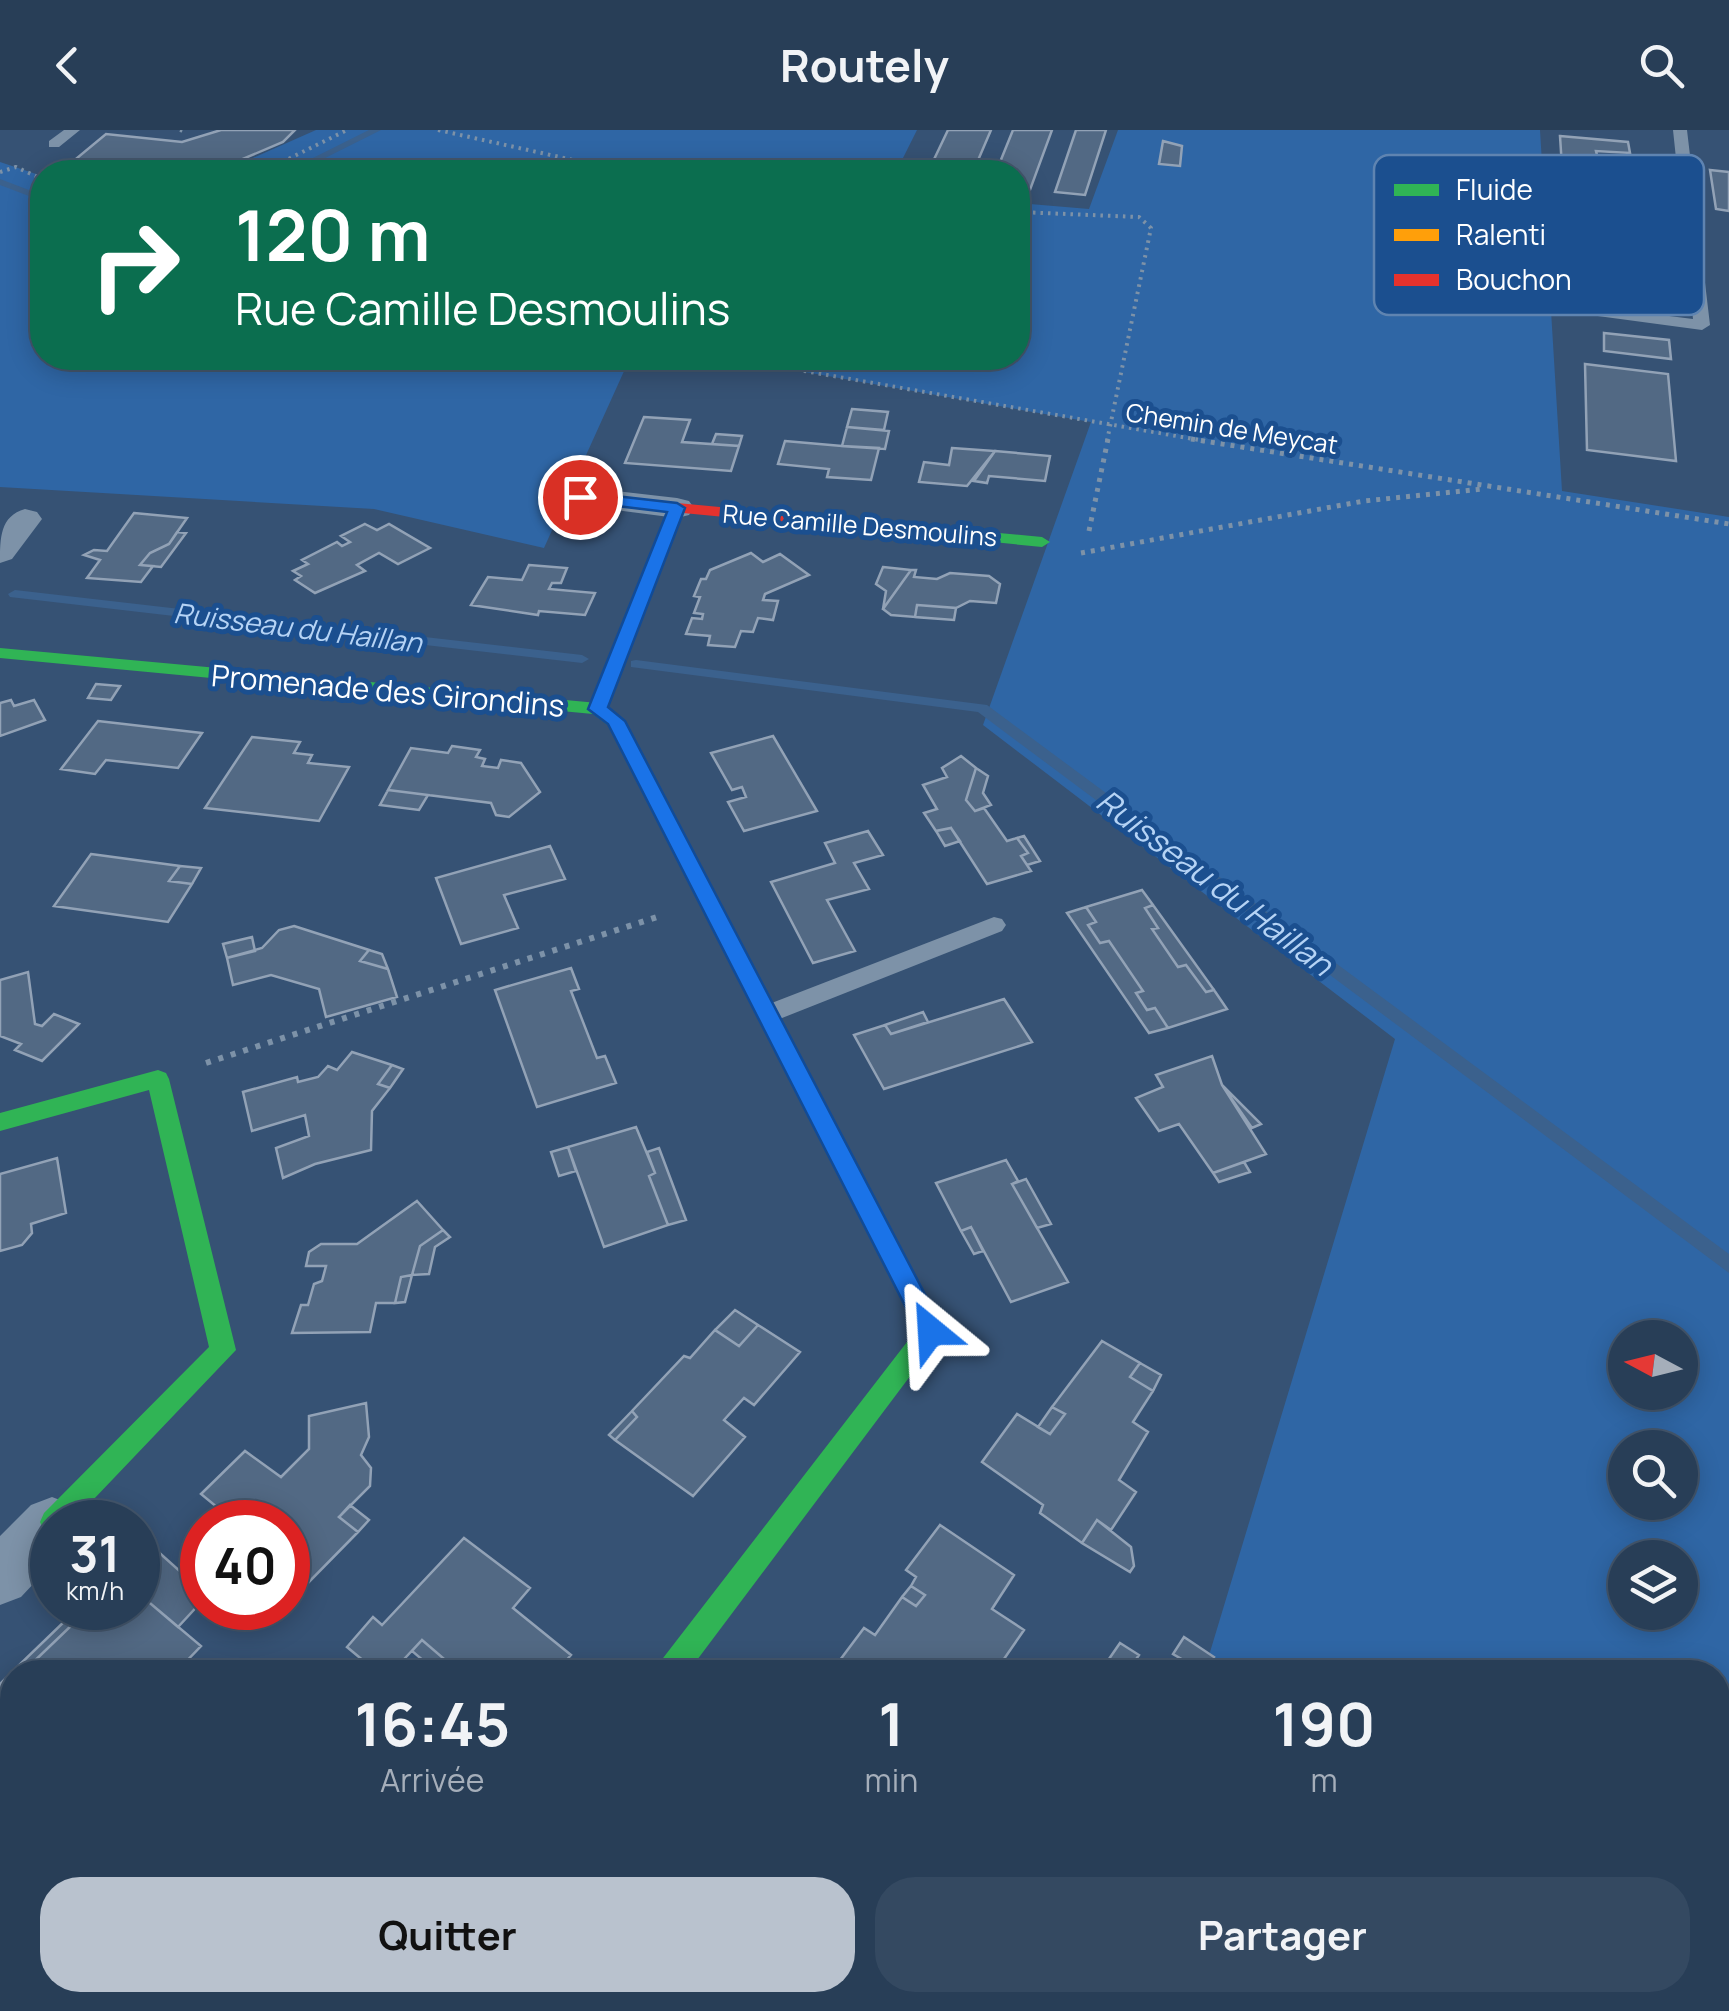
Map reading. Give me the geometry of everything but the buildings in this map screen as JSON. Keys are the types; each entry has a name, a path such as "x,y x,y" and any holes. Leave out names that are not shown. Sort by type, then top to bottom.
{"street":[{"name":"Rue Camille Desmoulins","path":"580,497 1042,542"},
{"path":"598,709 677,508"},
{"path":"0,552 24,520"},
{"name":"Promenade des Girondins","path":"0,654 598,709 616,721 931,1331 679,1660"},
{"path":"0,1122 158,1079 223,1350 76,1500"},
{"path":"0,1577 30,1546"}],"lane":[{"path":"54,144 73,130"},
{"path":"1680,130 1683,155"},
{"path":"1625,315 1702,324 1701,315"},
{"path":"768,1014 994,925"}],"path":[{"path":"180,130 186,132"},
{"path":"286,160 347,130"},
{"path":"438,130 573,160"},
{"path":"0,172 16,167 30,173"},
{"path":"1030,212 1139,217 1151,228 1108,425 1090,519 1088,552"},
{"name":"Chemin de Meycat","path":"798,370 1108,425 1729,524"},
{"path":"1042,542 1042,554 1088,552 1364,501 1494,488"},
{"path":"158,1079 708,900"}],"shaded area":[{"path":"316,130 917,130 902,160 248,160"},
{"path":"1118,130 1540,130 1542,155 1374,155 1374,315 1551,315 1562,491 1729,517 1729,1660 1208,1660 1395,1039 983,725 1091,422 794,370 1030,370 1030,204 1089,209"},
{"path":"0,162 30,172 30,370 625,370 544,548 374,509 0,487"}],"waterway":[{"path":"315,160 376,130"},
{"path":"0,182 30,193"},
{"name":"Ruisseau du Haillan","path":"15,594 582,659"},
{"name":"Ruisseau du Haillan","path":"636,664 982,708 1729,1265"}],"traffic: fast":[{"path":"869,526 1042,542"},
{"path":"0,653 598,709 620,728"},
{"path":"679,1660 931,1331 766,1011"},
{"path":"0,1122 158,1079 223,1350 76,1500"}],"traffic: slow":[{"path":"620,728 766,1011"}],"traffic: jam":[{"path":"598,709 677,508 869,526"}],"route":[{"path":"580,497 677,508 598,709 616,721 931,1331"}]}
